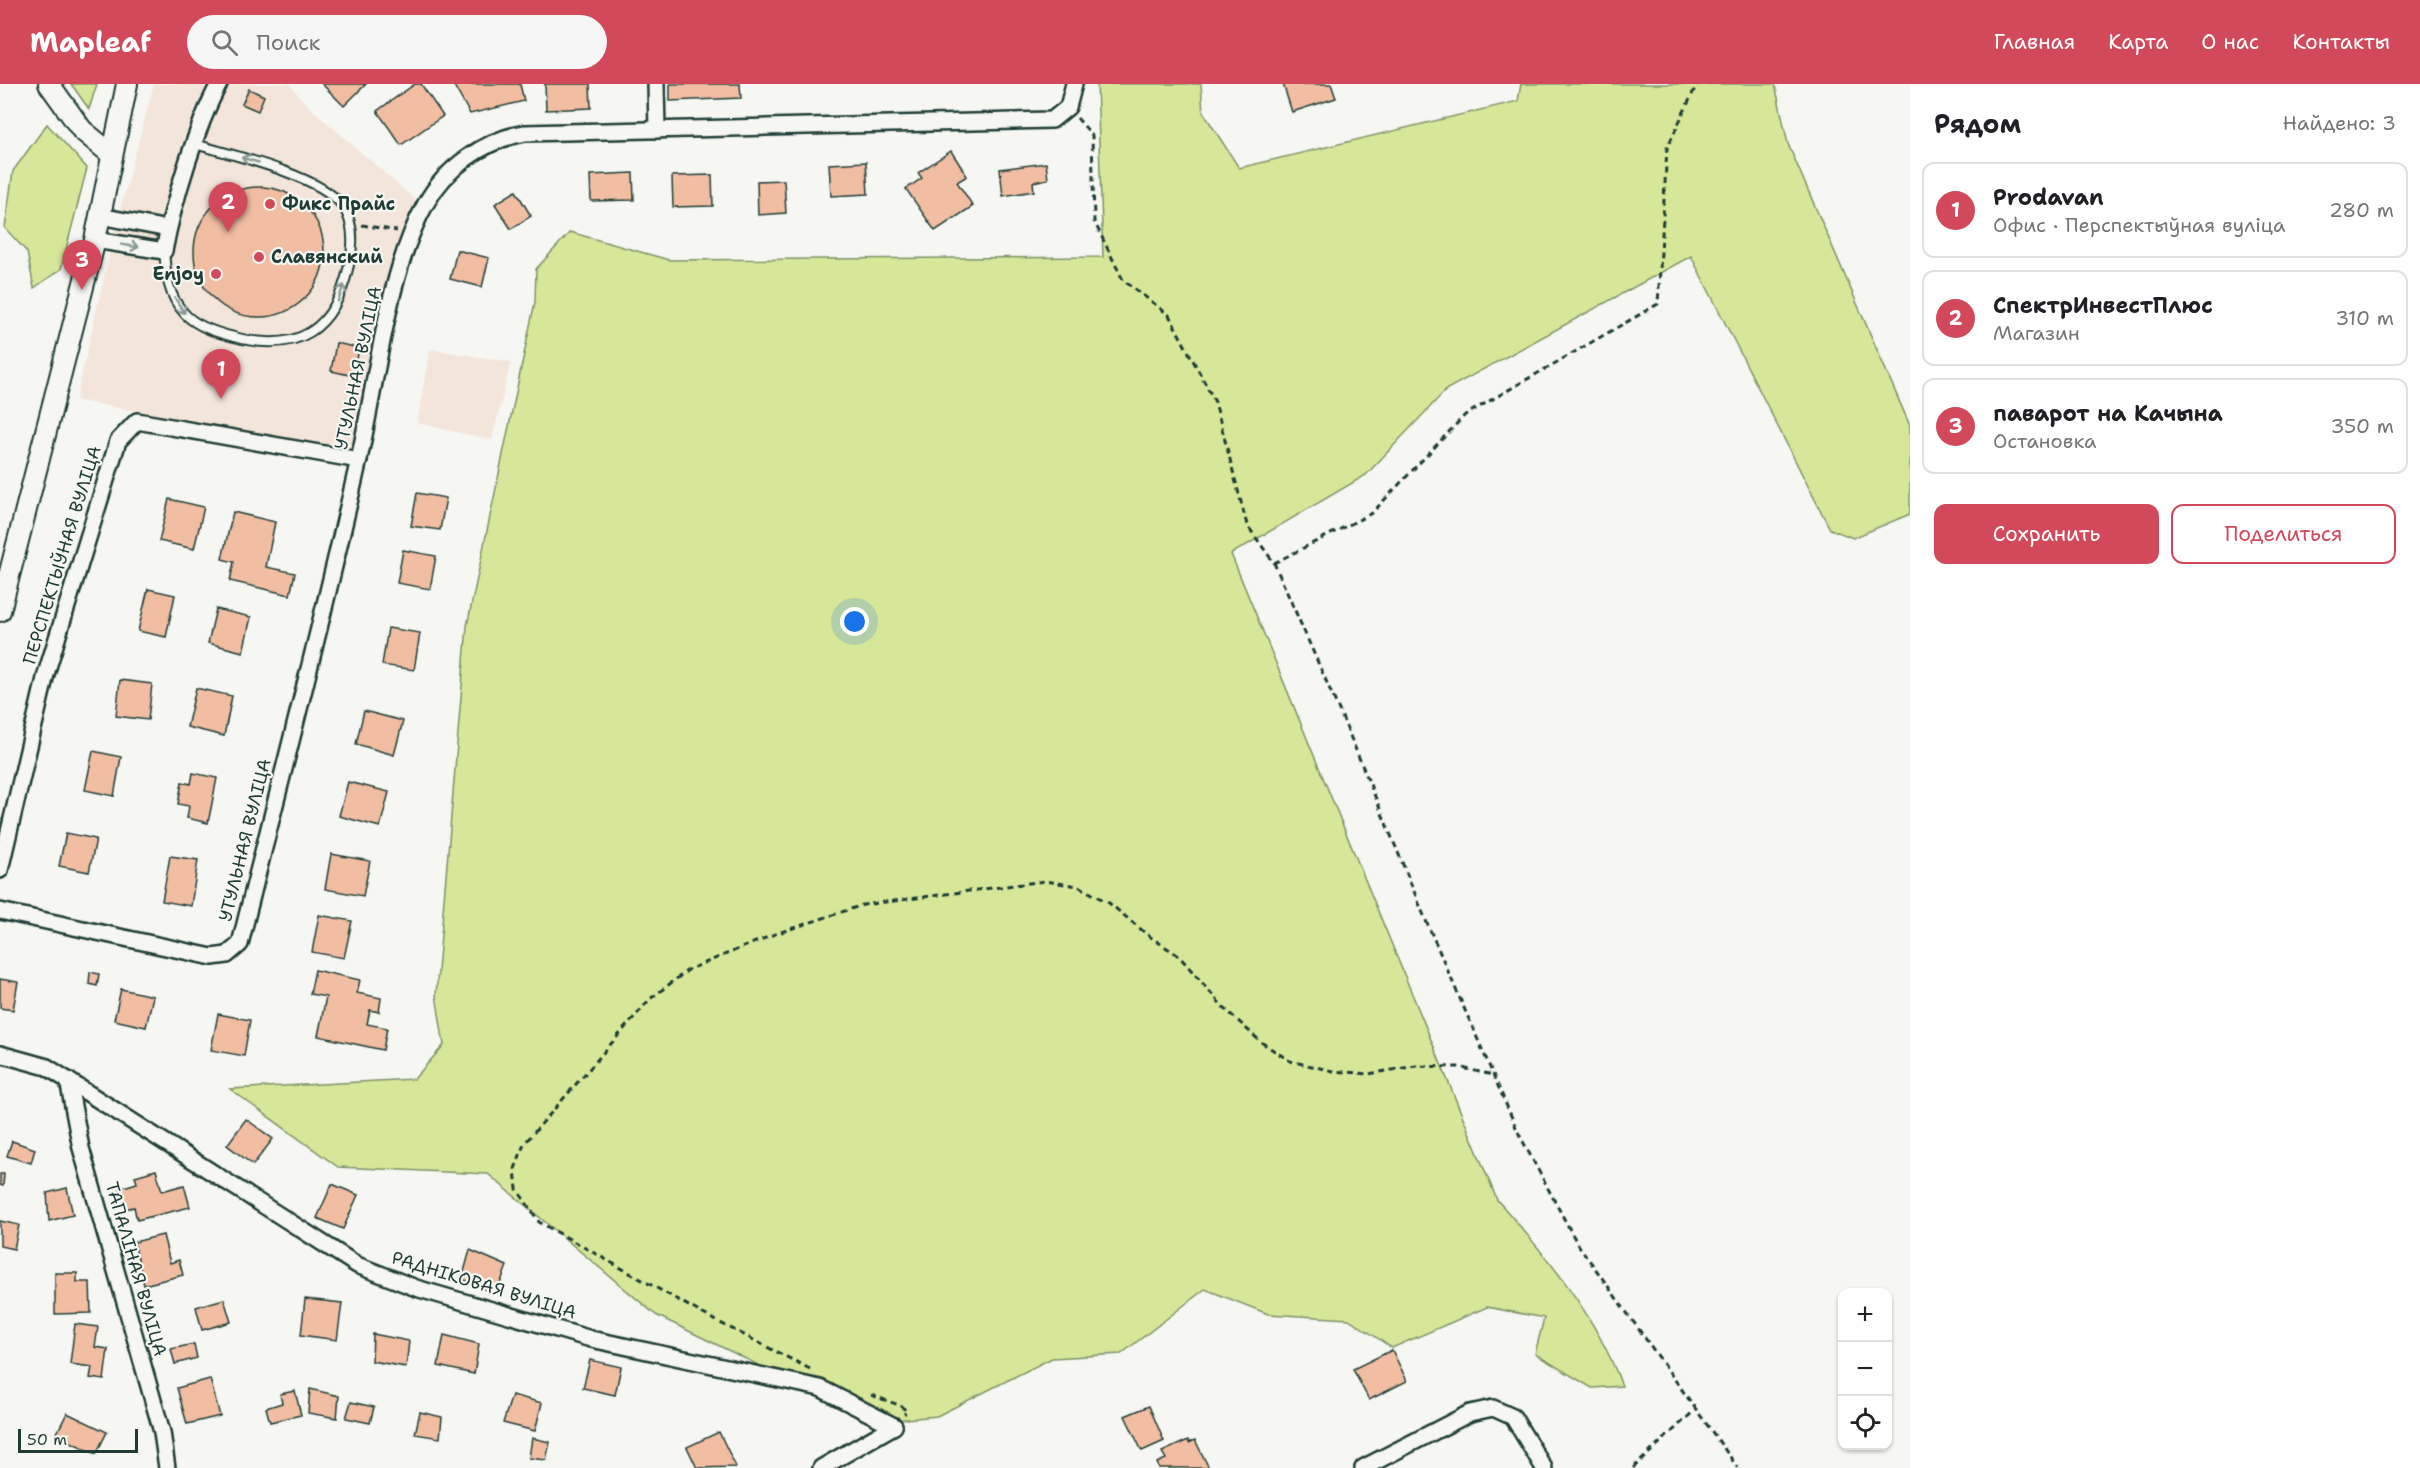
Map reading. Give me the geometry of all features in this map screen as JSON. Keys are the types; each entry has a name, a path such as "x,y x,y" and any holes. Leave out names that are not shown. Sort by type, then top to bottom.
{"street":[{"path":"49,84 82,130 111,154"},
{"path":"0,611 95,240 127,84"},
{"path":"95,240 164,251 168,229 195,144 219,84"},
{"path":"656,84 657,130"},
{"path":"1068,107 1074,84"},
{"name":"УТУЛЬНАЯ ВУЛІЦА","path":"0,911 212,957 226,955 240,944 359,460 395,284 412,233 426,204 450,174 475,152 507,136 525,133 1039,122 1052,120 1068,107"},
{"path":"100,216 168,229"},
{"name":"ПЕРСПЕКТЫЎНАЯ ВУЛІЦА","path":"0,870 46,674 118,441 137,421 359,460"},
{"name":"РАДНІКОВАЯ ВУЛІЦА","path":"0,1054 47,1067 69,1080 357,1265 416,1288 591,1338 820,1388 894,1426"},
{"name":"ТАПАЛІНАЯ ВУЛІЦА","path":"69,1080 81,1148 162,1432 167,1468"},
{"path":"1363,1468 1470,1413 1493,1408 1514,1417 1544,1468"},
{"path":"821,1468 894,1426"}],"lane":[{"path":"164,251 168,286 186,315 213,332 244,340 270,343 294,340 313,330 330,316 341,296 353,249 351,224 341,204 322,189 264,164 195,144"}],"path":[{"path":"1274,563 1372,513 1465,415 1658,304 1667,148 1697,84"},
{"path":"1068,107 1092,135 1094,221 1123,280 1169,315 1215,402 1246,525 1274,563 1346,726 1427,923 1519,1134 1577,1243 1738,1468"},
{"path":"351,224 412,233"},
{"path":"818,1374 693,1309 539,1222 517,1189 515,1169 524,1144 650,999 688,970 775,933 863,905 1045,881 1078,886 1109,903 1149,936 1179,956 1232,1015 1261,1042 1290,1061 1333,1071 1370,1074 1416,1066 1458,1067 1493,1075"},
{"path":"869,1395 899,1405 907,1411 894,1426"},
{"path":"1633,1468 1695,1410"}],"shaded area":[{"path":"154,84 289,84 307,105 421,205 354,451 76,400 115,229"},
{"path":"430,349 511,362 492,440 417,423"}],"green space":[{"path":"71,84 97,84 89,109"},
{"path":"1097,84 1201,84 1203,112 1239,168 1518,101 1521,84 1775,84 1788,144 1910,426 1910,514 1853,538 1830,529 1691,256 1447,389 1366,475 1231,554 1497,1200 1568,1287 1599,1335 1622,1386 1592,1388 1535,1354 1544,1318 1487,1307 1392,1348 1349,1319 1268,1314 1205,1289 1121,1354 1052,1358 937,1416 875,1422 656,1315 488,1174 338,1167 230,1089 414,1079 444,1045 436,995 467,626 535,302 536,269 570,232 669,260 1103,257"},
{"path":"47,124 87,168 61,269 34,288 27,252 5,228 13,171"}],"building":[{"path":"322,84 366,84 344,106"},
{"path":"415,84 421,84 443,116 401,145 377,111"},
{"path":"453,84 520,84 524,101 470,114"},
{"path":"545,84 590,84 591,108 546,110"},
{"path":"670,84 740,84 741,98 670,101"},
{"path":"1283,84 1331,84 1336,98 1292,112"},
{"path":"249,89 264,96 258,111 242,104"},
{"path":"951,151 967,176 957,182 973,206 935,231 906,189 922,178 918,173"},
{"path":"866,162 868,194 831,196 829,164"},
{"path":"1046,163 1048,179 1033,182 1034,191 1003,196 1000,169"},
{"path":"633,173 634,200 591,201 590,175"},
{"path":"712,175 713,206 673,207 672,176"},
{"path":"784,180 786,213 758,215 757,181"},
{"name":"Славянский","path":"259,187 284,192 305,206 319,227 324,252 319,277 305,298 284,312 259,317 234,312 213,298 199,277 194,252 199,227 213,206 234,192"},
{"path":"516,191 531,216 511,229 495,204"},
{"path":"457,250 489,258 482,287 450,279"},
{"path":"336,343 359,348 354,376 331,371"},
{"path":"417,493 446,498 440,530 411,526"},
{"path":"169,499 204,507 194,549 159,541"},
{"path":"233,512 275,522 266,567 295,573 290,595 230,581 234,562 222,559"},
{"path":"403,550 436,556 430,589 397,583"},
{"path":"148,589 175,595 166,637 138,631"},
{"path":"216,609 251,617 243,652 208,643"},
{"path":"388,628 420,633 414,670 382,665"},
{"path":"120,680 152,684 148,720 116,716"},
{"path":"196,688 232,696 224,736 187,727"},
{"path":"364,711 403,721 394,755 356,744"},
{"path":"93,751 121,757 114,796 85,790"},
{"path":"193,773 217,778 208,823 187,818 189,806 178,804 182,782 191,784"},
{"path":"348,782 389,792 380,827 339,816"},
{"path":"66,833 96,839 89,872 59,866"},
{"path":"331,854 370,861 363,896 325,889"},
{"path":"170,856 198,860 191,906 162,901"},
{"path":"319,915 352,921 344,958 312,952"},
{"path":"315,970 360,980 357,993 381,998 379,1012 370,1010 367,1024 387,1028 383,1050 318,1036 326,997 310,994"},
{"path":"90,972 99,974 97,986 89,984"},
{"path":"0,979 18,982 13,1010 0,1008"},
{"path":"121,989 153,996 146,1027 114,1020"},
{"path":"218,1014 250,1020 244,1056 211,1050"},
{"path":"246,1119 273,1139 253,1165 227,1145"},
{"path":"12,1141 35,1149 31,1163 7,1156"},
{"path":"156,1170 162,1191 184,1185 190,1207 137,1220 134,1207 125,1209 120,1188 137,1183 135,1176"},
{"path":"0,1174 4,1174 3,1186 0,1185"},
{"path":"332,1184 358,1195 343,1229 317,1218"},
{"path":"67,1188 73,1215 49,1221 47,1193"},
{"path":"0,1221 19,1225 14,1249 0,1246"},
{"path":"163,1235 170,1263 179,1260 183,1275 144,1285 134,1242"},
{"path":"470,1250 507,1266 496,1294 462,1279"},
{"path":"55,1273 77,1273 77,1282 90,1282 91,1313 55,1314"},
{"path":"224,1299 231,1322 202,1330 196,1307"},
{"path":"305,1299 342,1303 337,1340 301,1335"},
{"path":"75,1324 98,1327 95,1347 108,1349 104,1380 90,1378 92,1367 70,1364"},
{"path":"373,1334 409,1341 406,1367 372,1361"},
{"path":"444,1335 479,1344 474,1374 438,1366"},
{"path":"194,1344 197,1358 175,1364 171,1349"},
{"path":"1392,1350 1407,1381 1369,1400 1353,1369"},
{"path":"590,1360 621,1367 615,1395 583,1388"},
{"path":"210,1379 220,1416 187,1424 177,1388"},
{"path":"310,1389 339,1396 337,1418 308,1413"},
{"path":"295,1391 301,1415 270,1422 266,1408 282,1403 280,1394"},
{"path":"512,1395 542,1403 535,1431 503,1423"},
{"path":"351,1402 374,1407 370,1423 346,1418"},
{"path":"1149,1406 1164,1441 1142,1451 1125,1416"},
{"path":"420,1412 442,1417 440,1438 415,1434"},
{"path":"67,1413 107,1432 96,1454 56,1435"},
{"path":"719,1432 736,1467 697,1468 687,1447"},
{"path":"532,1438 550,1442 546,1460 529,1458"},
{"path":"1188,1440 1189,1443 1195,1440 1209,1468 1159,1468 1157,1463 1166,1459 1162,1452"}],"place":[{"name":"Фикс Прайс","path":"270,204"},
{"name":"СпектрИнвестПлюс","path":"228,232"},
{"name":"Славянский","path":"259,257"},
{"name":"Enjoy","path":"216,274"},
{"name":"паварот на Качына","path":"82,290"},
{"name":"Prodavan","path":"221,399"}]}
